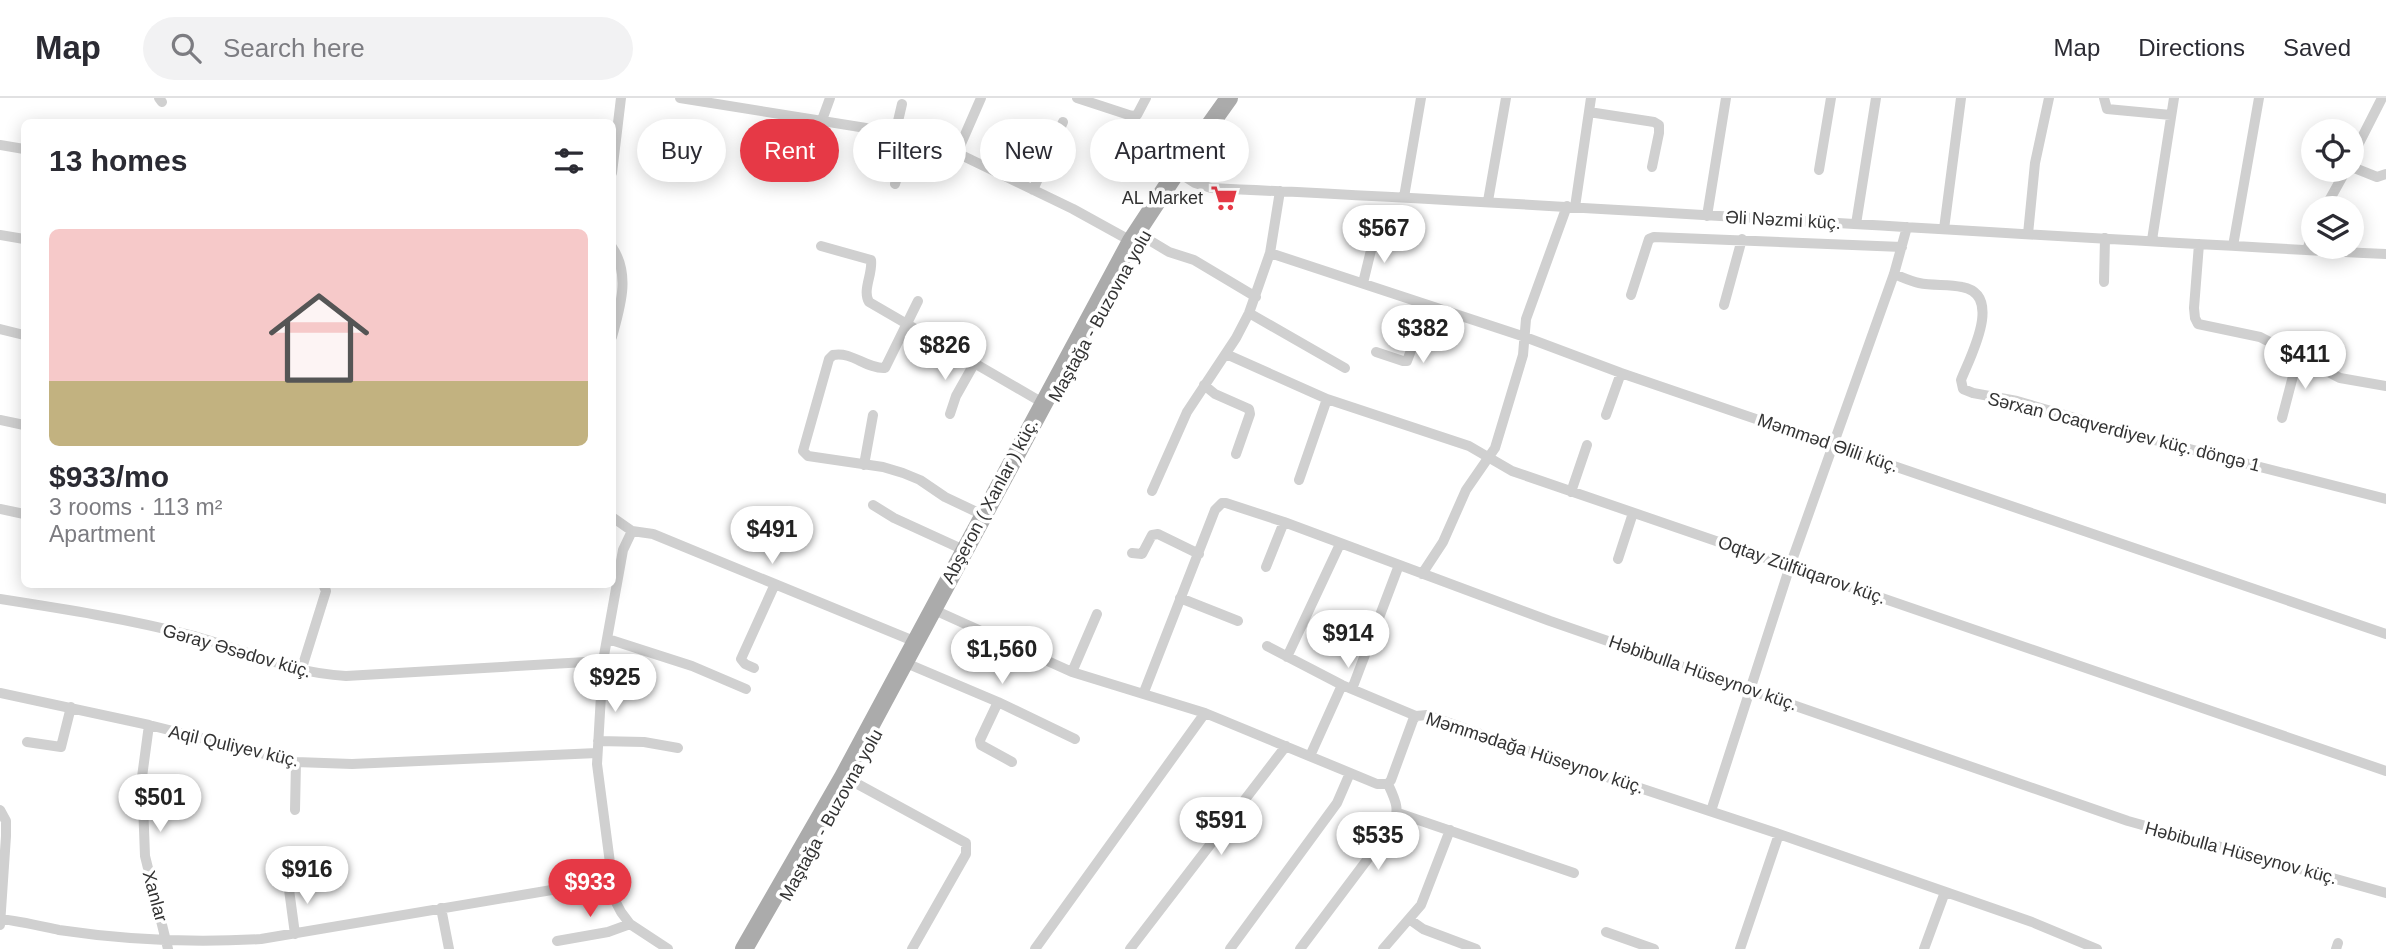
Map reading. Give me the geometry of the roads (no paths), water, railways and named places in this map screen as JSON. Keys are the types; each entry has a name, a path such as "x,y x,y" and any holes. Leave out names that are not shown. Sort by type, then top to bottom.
{"main road":[{"path":"1216,119 1230,98"},
{"name":"Maştağa - Buzovna yolu","path":"1223,119 1240,98"},
{"name":"Maştağa - Buzovna yolu","path":"754,949 852,781 1137,239 1174,182"},
{"name":"Abşeron ( Xanlar ) küç.","path":"744,949 843,777 1043,403 1137,239"}],"street":[{"path":"616,140 621,98"},
{"path":"681,98 816,119"},
{"path":"822,119 830,98"},
{"path":"966,132 981,98"},
{"path":"1077,98 1132,116 1137,116 1141,111 1146,98"},
{"path":"1404,197 1421,98"},
{"path":"1488,201 1506,98"},
{"path":"1422,573 1443,542 1466,490 1490,457 1523,355 1527,319 1571,207 1591,98"},
{"path":"1707,216 1726,98"},
{"path":"1819,170 1831,98"},
{"path":"1856,224 1876,98"},
{"path":"1944,229 1961,98"},
{"path":"2028,234 2035,163 2049,98"},
{"path":"2104,98 2108,109 2171,115"},
{"path":"2151,240 2174,98"},
{"path":"2233,246 2259,98"},
{"path":"2364,133 2382,98"},
{"path":"898,119 902,104"},
{"path":"1589,111 1659,125 1652,167"},
{"path":"0,145 21,148"},
{"path":"966,157 1137,239 1194,260 1256,297"},
{"path":"2364,172 2377,177 2386,174"},
{"path":"1033,190 1037,182"},
{"name":"Əli Nəzmi küç.","path":"1194,182 1212,188 1488,201 2301,250"},
{"path":"1152,491 1187,412 1226,354 1256,297 1270,253 1280,191"},
{"path":"1711,811 1790,566 1894,274 1907,227"},
{"path":"0,235 21,238"},
{"path":"1631,295 1649,239 1654,237 1902,247"},
{"path":"1363,284 1374,238"},
{"path":"2104,282 2105,238"},
{"path":"1724,305 1742,239"},
{"path":"2199,244 2194,307 2194,318 2199,324 2260,337 2340,378 2386,386"},
{"path":"821,246 871,260 866,298 869,302 1043,403"},
{"name":"Məmməd Əlili küç.","path":"1270,253 1525,337 1621,373 2386,634"},
{"name":"Əli Nəzmi küç.","path":"2364,253 2386,254"},
{"path":"616,255 622,267 623,279 622,298 616,321"},
{"name":"Sərxan Ocaqverdiyev küç. döngə 1","path":"1894,274 1920,284 1965,287 1979,295 1983,305 1983,318 1961,380 1963,389 2386,499"},
{"path":"918,301 884,368 846,354 833,355 830,359 803,447 804,454 911,475 945,497 983,514"},
{"path":"1376,352 1407,361 1428,305"},
{"path":"1249,313 1345,368"},
{"path":"0,329 21,334"},
{"name":"Oqtay Zülfüqarov küç.","path":"1226,354 1326,400 1469,446 1503,467 1571,492 2386,771"},
{"path":"2282,418 2298,357"},
{"path":"950,414 956,396 974,364"},
{"path":"1606,415 1621,373"},
{"path":"1204,385 1215,394 1249,409 1250,414 1236,454"},
{"path":"1299,480 1326,400"},
{"path":"864,465 873,415"},
{"path":"0,420 21,424"},
{"path":"1571,492 1587,445"},
{"name":"Həbibulla Hüseynov küç.","path":"1144,692 1215,510 1222,503 1234,504 1550,621 2128,821 2386,893"},
{"path":"873,505 894,518 964,550"},
{"path":"0,509 21,513"},
{"path":"1618,559 1633,513"},
{"path":"616,520 632,531 653,534 916,642"},
{"path":"1266,567 1284,522"},
{"path":"632,531 623,550 603,660 597,741 598,780 610,863 608,887 630,924 668,949"},
{"path":"1132,552 1142,554 1152,535 1158,534 1199,554"},
{"path":"1287,657 1340,544"},
{"path":"1310,756 1347,687 1399,565"},
{"path":"754,668 741,659 775,584"},
{"path":"301,671 325,588"},
{"path":"1180,598 1238,621"},
{"name":"Gəray Əsədov küç.","path":"0,599 82,612 191,635 301,671 346,676 603,660"},
{"path":"941,613 1072,671 1205,713 1377,784 1388,784 1396,800 1398,813 1391,828 1300,949"},
{"path":"1072,671 1097,614"},
{"path":"608,639 691,666 746,689"},
{"path":"1267,646 1347,687 1416,716"},
{"path":"913,666 1075,739"},
{"name":"Aqil Quliyev küç.","path":"0,693 149,725 296,762 352,764 597,753"},
{"path":"998,702 980,740 981,745 1012,762"},
{"path":"27,742 61,747 71,707"},
{"path":"1035,949 1205,713"},
{"name":"Məmmədağa Hüseynov küç.","path":"1388,784 1416,716 1435,717 1945,892 2069,944 2097,949"},
{"name":"Xanlar","path":"149,725 142,777 145,856 167,945"},
{"path":"597,741 644,741 678,748"},
{"path":"1130,949 1286,746"},
{"path":"295,810 296,762"},
{"path":"1230,949 1337,803 1350,773"},
{"path":"852,781 966,843 968,848 912,949"},
{"path":"0,810 6,821 0,925"},
{"path":"1398,813 1574,873"},
{"path":"1383,949 1427,893 1450,830"},
{"path":"1740,949 1779,834"},
{"path":"288,883 295,934"},
{"path":"0,919 167,945 295,934 593,883 608,887"},
{"path":"1924,949 1945,892"},
{"path":"441,908 449,949"},
{"path":"1409,919 1423,929 1476,949"},
{"path":"557,941 608,932 630,924"},
{"path":"1606,932 1654,949"}],"place":[{"name":"AL Market","path":"1224,198"}]}
